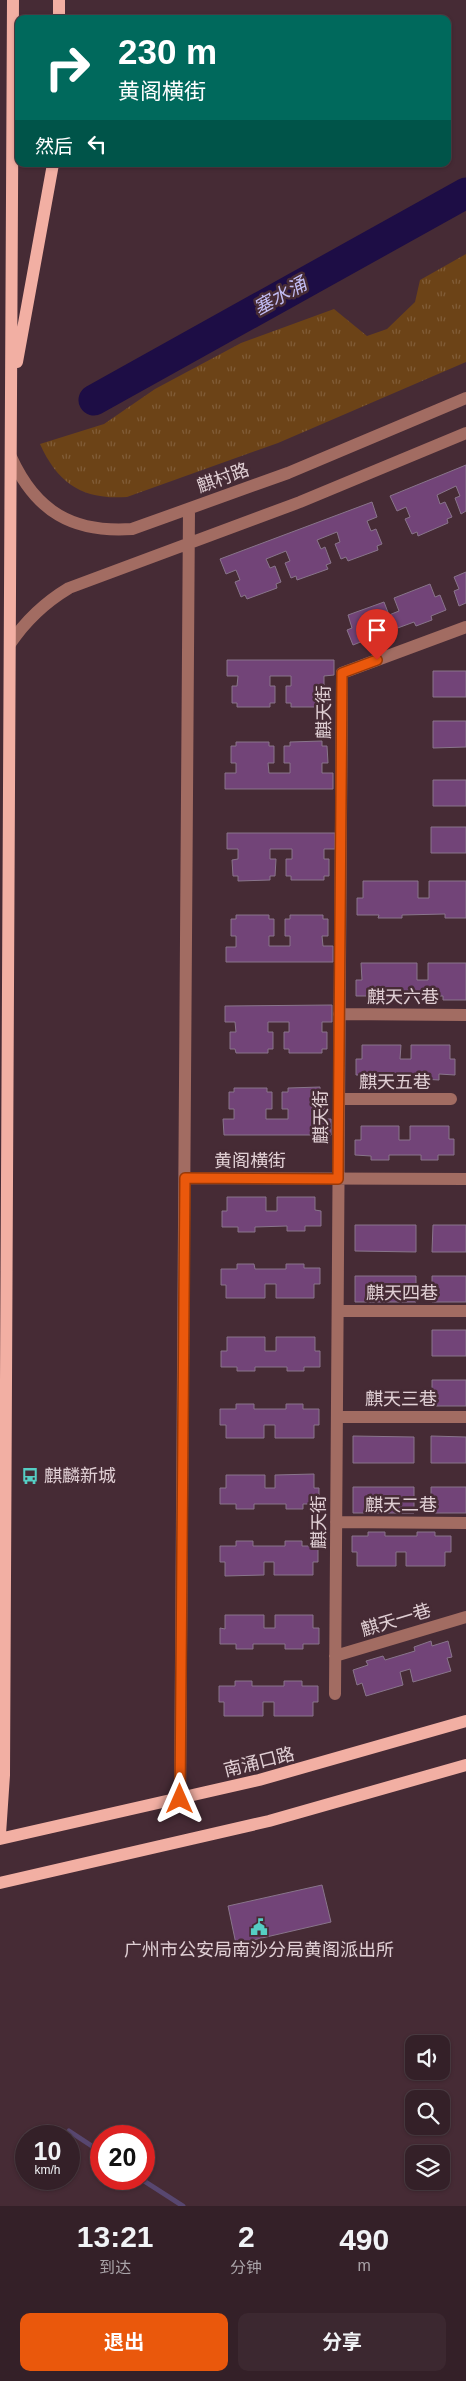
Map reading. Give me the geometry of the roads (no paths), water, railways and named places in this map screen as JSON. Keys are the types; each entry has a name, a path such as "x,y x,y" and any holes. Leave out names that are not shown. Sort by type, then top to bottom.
{"main road":[{"path":"0,1834 4,1765 13,0"},
{"path":"59,0 59,15"},
{"path":"11,396 52,167"},
{"name":"南涌口路","path":"0,1839 180,1799 354,1755 466,1721"},
{"path":"0,1883 269,1821 466,1766"}],"street":[{"name":"麒村路","path":"11,457 20,477 38,500 68,520 88,527 110,530 132,529 356,445 466,398"},
{"path":"10,644 29,618 41,607 69,588 308,499 466,433"},
{"path":"180,1799 189,509"},
{"name":"麒天街","path":"335,1694 342,673 466,627"},
{"name":"麒天六巷","path":"340,1014 466,1015"},
{"name":"麒天五巷","path":"339,1099 451,1100"},
{"name":"黄阁横街","path":"185,1178 466,1179"},
{"name":"麒天四巷","path":"338,1311 466,1311"},
{"name":"麒天三巷","path":"337,1417 466,1417"},
{"name":"麒天二巷","path":"336,1522 466,1523"},
{"name":"麒天一巷","path":"335,1656 466,1617"}],"waterway":[{"name":"塞水涌","path":"94,400 466,193"},
{"path":"80,2138 90,2145"},
{"path":"155,2188 183,2206"}],"place":[{"name":"麒麟新城","path":"30,1476"},
{"name":"广州市公安局南沙分局黄阁派出所","path":"259,1927"}]}
